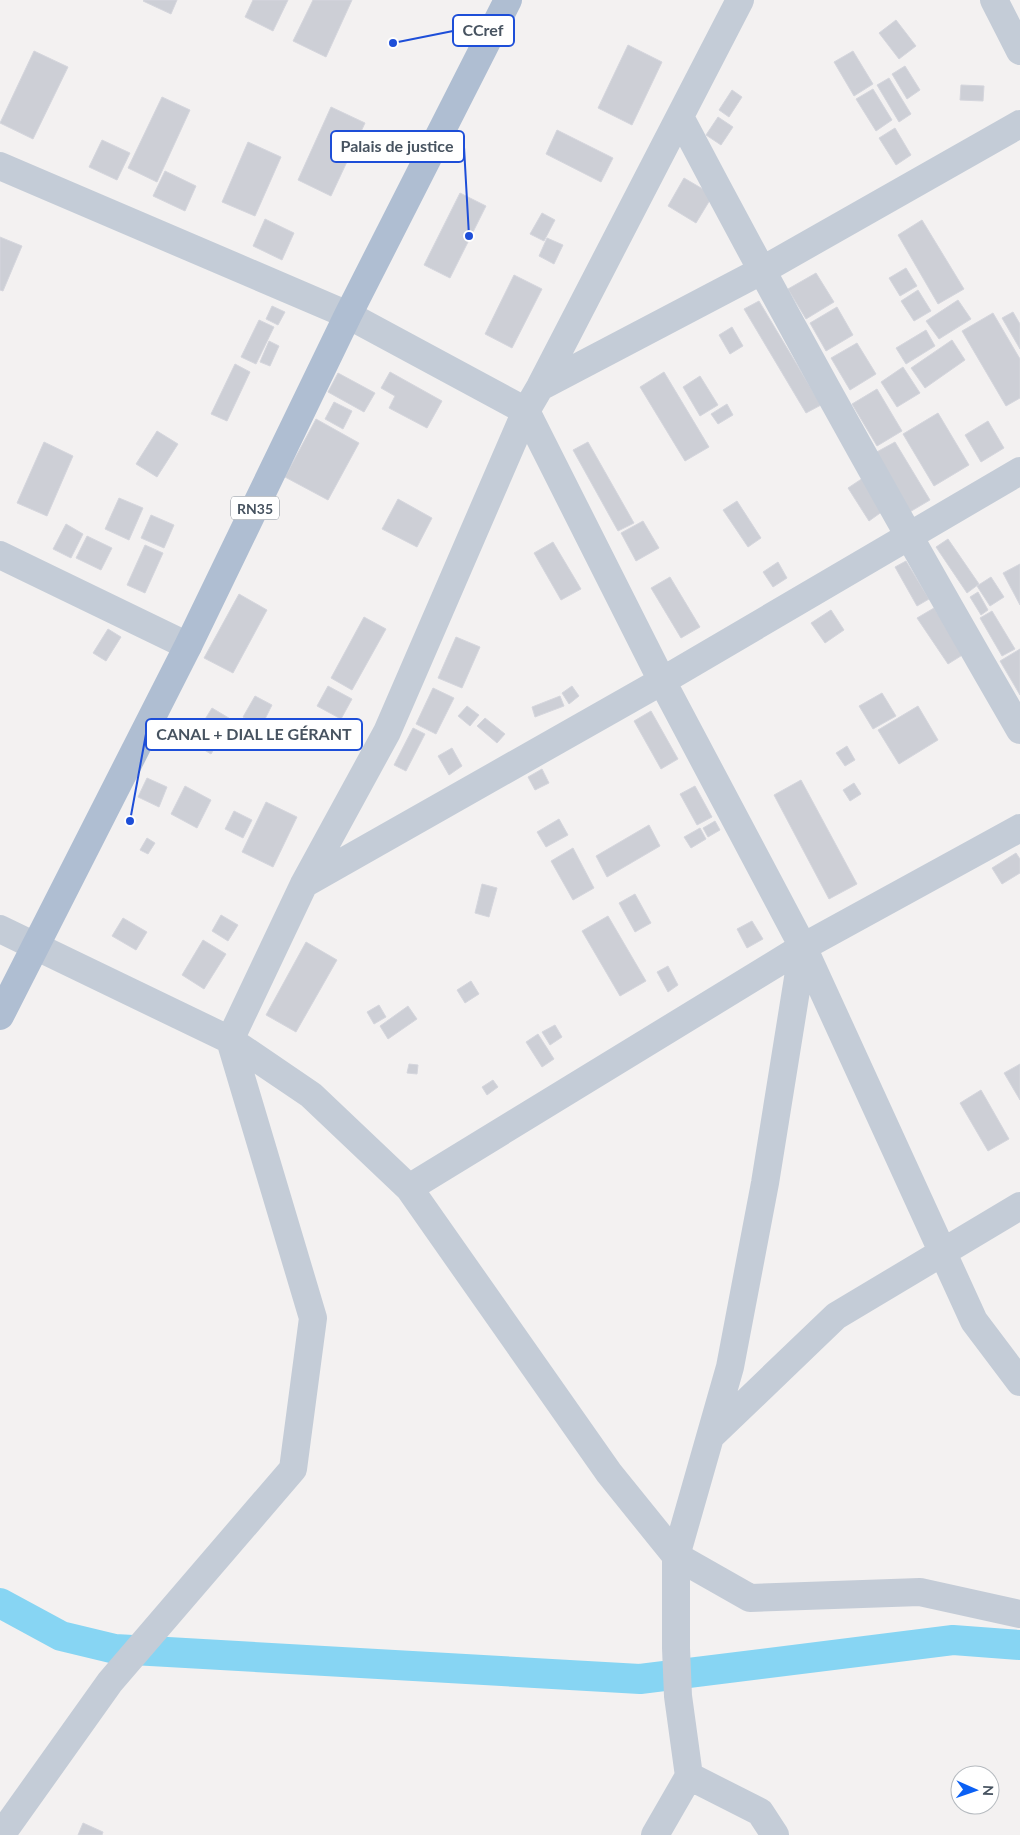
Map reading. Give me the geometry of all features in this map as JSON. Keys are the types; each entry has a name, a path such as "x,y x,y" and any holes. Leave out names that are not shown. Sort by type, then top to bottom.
{"main road":[{"name":"RN35","path":"0,1016 188,646 348,315 508,0"}],"street":[{"path":"1,1835 110,1682 293,1469 313,1318 230,1040 304,884 387,732 526,412 740,0"},
{"path":"994,0 1020,51"},
{"path":"680,117 761,272 908,536 1020,730"},
{"path":"540,387 761,272 1020,124"},
{"path":"0,166 348,315 526,412 662,681 804,948 974,1321 1020,1382"},
{"path":"304,884 662,681 1020,471"},
{"path":"0,555 188,646"},
{"path":"408,1188 804,948 1020,828"},
{"path":"0,928 230,1040 311,1095 408,1188 609,1473 676,1556 750,1598 920,1592 1020,1614"},
{"path":"655,1835 689,1776 678,1696 676,1556 730,1367 762,1202 804,948"},
{"path":"711,1436 836,1316 1020,1206"},
{"path":"689,1776 760,1812 775,1835"}],"building":[{"path":"144,0 177,0 171,14"},
{"path":"253,0 288,0 273,31 245,17"},
{"path":"313,0 352,0 326,57 293,41"},
{"path":"896,20 916,46 899,59 879,33"},
{"path":"628,45 662,62 632,125 598,108"},
{"path":"34,51 68,67 33,139 0,123"},
{"path":"853,51 873,84 854,96 834,62"},
{"path":"905,66 920,90 907,99 892,74"},
{"path":"889,78 911,114 899,122 877,85"},
{"path":"961,85 984,86 983,101 960,100"},
{"path":"873,89 892,120 876,131 856,99"},
{"path":"732,90 742,97 729,117 719,110"},
{"path":"162,97 190,110 157,182 128,168"},
{"path":"331,107 365,123 331,196 298,180"},
{"path":"718,117 733,127 721,145 706,135"},
{"path":"895,128 911,155 896,165 879,138"},
{"path":"557,130 613,158 601,182 546,154"},
{"path":"102,140 130,153 117,180 89,167"},
{"path":"248,142 281,157 255,216 222,202"},
{"path":"165,171 196,186 185,211 153,196"},
{"path":"684,178 713,195 696,223 668,206"},
{"path":"460,193 486,206 450,278 424,265"},
{"path":"542,213 555,220 544,241 530,234"},
{"path":"265,219 294,233 282,260 253,246"},
{"path":"922,220 964,289 938,304 898,235"},
{"path":"0,237 22,246 3,291 0,290"},
{"path":"547,238 563,245 554,264 539,256"},
{"path":"906,268 917,286 900,296 889,278"},
{"path":"816,273 834,302 806,319 788,289"},
{"path":"514,275 542,289 512,348 485,334"},
{"path":"918,290 931,311 914,321 901,301"},
{"path":"958,300 971,319 939,339 926,321"},
{"path":"759,301 821,405 806,413 744,309"},
{"path":"272,306 285,312 278,325 266,319"},
{"path":"837,307 853,335 826,351 810,323"},
{"path":"1013,312 1020,324 1020,349 1002,318"},
{"path":"993,313 1020,359 1020,398 1006,406 962,331"},
{"path":"259,320 274,327 256,364 241,357"},
{"path":"732,327 743,346 730,354 719,335"},
{"path":"926,330 935,346 906,364 896,348"},
{"path":"952,340 965,360 925,388 911,368"},
{"path":"269,341 279,346 270,366 260,362"},
{"path":"857,343 876,374 850,390 831,358"},
{"path":"235,364 250,372 227,421 211,414"},
{"path":"903,367 920,393 897,407 881,382"},
{"path":"390,372 442,401 427,428 389,408 395,396 381,388"},
{"path":"664,372 709,447 685,461 640,387"},
{"path":"338,373 375,393 364,412 328,392"},
{"path":"700,376 718,405 700,416 683,387"},
{"path":"877,389 902,431 877,446 852,404"},
{"path":"334,402 352,411 343,429 325,419"},
{"path":"727,404 733,415 718,424 711,414"},
{"path":"938,413 969,465 934,486 903,434"},
{"path":"316,419 359,443 328,500 285,477"},
{"path":"988,421 1004,448 981,462 965,435"},
{"path":"157,431 178,444 157,477 136,464"},
{"path":"44,442 73,456 47,516 17,503"},
{"path":"588,442 634,523 618,531 573,450"},
{"path":"895,442 930,500 908,513 873,454"},
{"path":"863,478 883,511 869,521 848,488"},
{"path":"119,498 143,508 129,540 105,529"},
{"path":"398,499 432,518 417,547 382,529"},
{"path":"737,501 761,538 748,547 723,510"},
{"path":"151,515 174,525 164,548 141,538"},
{"path":"643,521 659,548 636,561 621,533"},
{"path":"66,524 83,534 71,558 53,549"},
{"path":"87,536 112,548 101,570 76,558"},
{"path":"948,539 979,584 967,593 936,547"},
{"path":"553,542 581,589 561,600 534,553"},
{"path":"145,545 163,553 145,593 127,585"},
{"path":"906,561 929,599 917,606 895,567"},
{"path":"778,562 787,578 773,587 763,572"},
{"path":"1020,564 1020,605 1003,573"},
{"path":"670,577 700,627 681,638 651,588"},
{"path":"991,577 1004,597 990,606 977,586"},
{"path":"978,592 988,610 981,615 970,597"},
{"path":"239,594 267,610 233,673 204,658"},
{"path":"934,608 964,654 948,664 917,618"},
{"path":"831,610 844,630 825,643 811,623"},
{"path":"992,611 1015,649 1002,656 980,618"},
{"path":"364,617 386,629 352,690 331,678"},
{"path":"108,629 121,637 106,661 93,653"},
{"path":"456,637 480,647 462,688 438,678"},
{"path":"1020,649 1020,695 1000,661"},
{"path":"328,686 352,699 341,719 317,706"},
{"path":"572,686 579,696 569,704 562,693"},
{"path":"433,688 454,698 436,734 416,724"},
{"path":"882,693 896,716 873,729 859,706"},
{"path":"255,696 272,705 261,727 243,717"},
{"path":"560,696 564,706 535,717 532,707"},
{"path":"467,706 479,715 470,726 458,716"},
{"path":"918,706 938,740 899,764 878,730"},
{"path":"212,708 232,720 211,754 191,742"},
{"path":"651,711 678,759 661,769 634,721"},
{"path":"485,718 505,734 497,743 477,726"},
{"path":"413,728 425,734 406,771 394,765"},
{"path":"847,746 855,760 845,766 836,753"},
{"path":"452,748 462,766 449,775 438,756"},
{"path":"542,769 549,783 535,790 528,777"},
{"path":"147,778 167,787 159,807 138,797"},
{"path":"801,780 857,884 829,899 774,795"},
{"path":"854,783 861,794 850,801 843,790"},
{"path":"185,786 211,800 197,828 171,814"},
{"path":"695,786 712,817 697,825 680,794"},
{"path":"266,802 297,817 273,867 242,852"},
{"path":"234,811 252,820 243,838 225,829"},
{"path":"559,819 568,835 546,847 537,832"},
{"path":"715,821 720,830 708,837 703,828"},
{"path":"649,825 660,846 607,877 596,856"},
{"path":"700,828 706,839 691,848 684,837"},
{"path":"147,838 155,843 148,854 140,850"},
{"path":"573,848 594,888 573,900 551,861"},
{"path":"1016,853 1020,859 1020,873 1002,884 992,868"},
{"path":"482,884 497,888 489,917 475,913"},
{"path":"635,894 651,923 635,932 619,903"},
{"path":"221,915 238,925 228,941 212,931"},
{"path":"608,916 646,981 620,996 582,931"},
{"path":"123,918 147,932 136,950 112,936"},
{"path":"752,921 763,939 747,948 737,929"},
{"path":"203,940 226,954 204,989 182,975"},
{"path":"306,942 337,960 296,1032 266,1015"},
{"path":"668,966 678,985 668,992 657,972"},
{"path":"471,981 479,994 465,1003 457,990"},
{"path":"379,1005 386,1017 374,1024 367,1012"},
{"path":"408,1006 417,1019 388,1039 380,1026"},
{"path":"555,1025 562,1037 550,1045 542,1032"},
{"path":"538,1034 554,1059 542,1067 526,1042"},
{"path":"409,1064 418,1065 417,1074 407,1073"},
{"path":"1020,1064 1020,1100 1004,1073"},
{"path":"493,1080 498,1087 487,1095 482,1087"},
{"path":"981,1090 1009,1139 988,1151 960,1103"},
{"path":"83,1823 103,1832 102,1835 78,1835"}],"waterway":[{"path":"0,1603 61,1636 115,1649 640,1679 953,1640 1020,1645"}],"place":[{"name":"CCref","path":"393,43"},
{"name":"Palais de justice","path":"469,236"},
{"name":"CANAL + DIAL LE GÉRANT","path":"130,821"}]}
